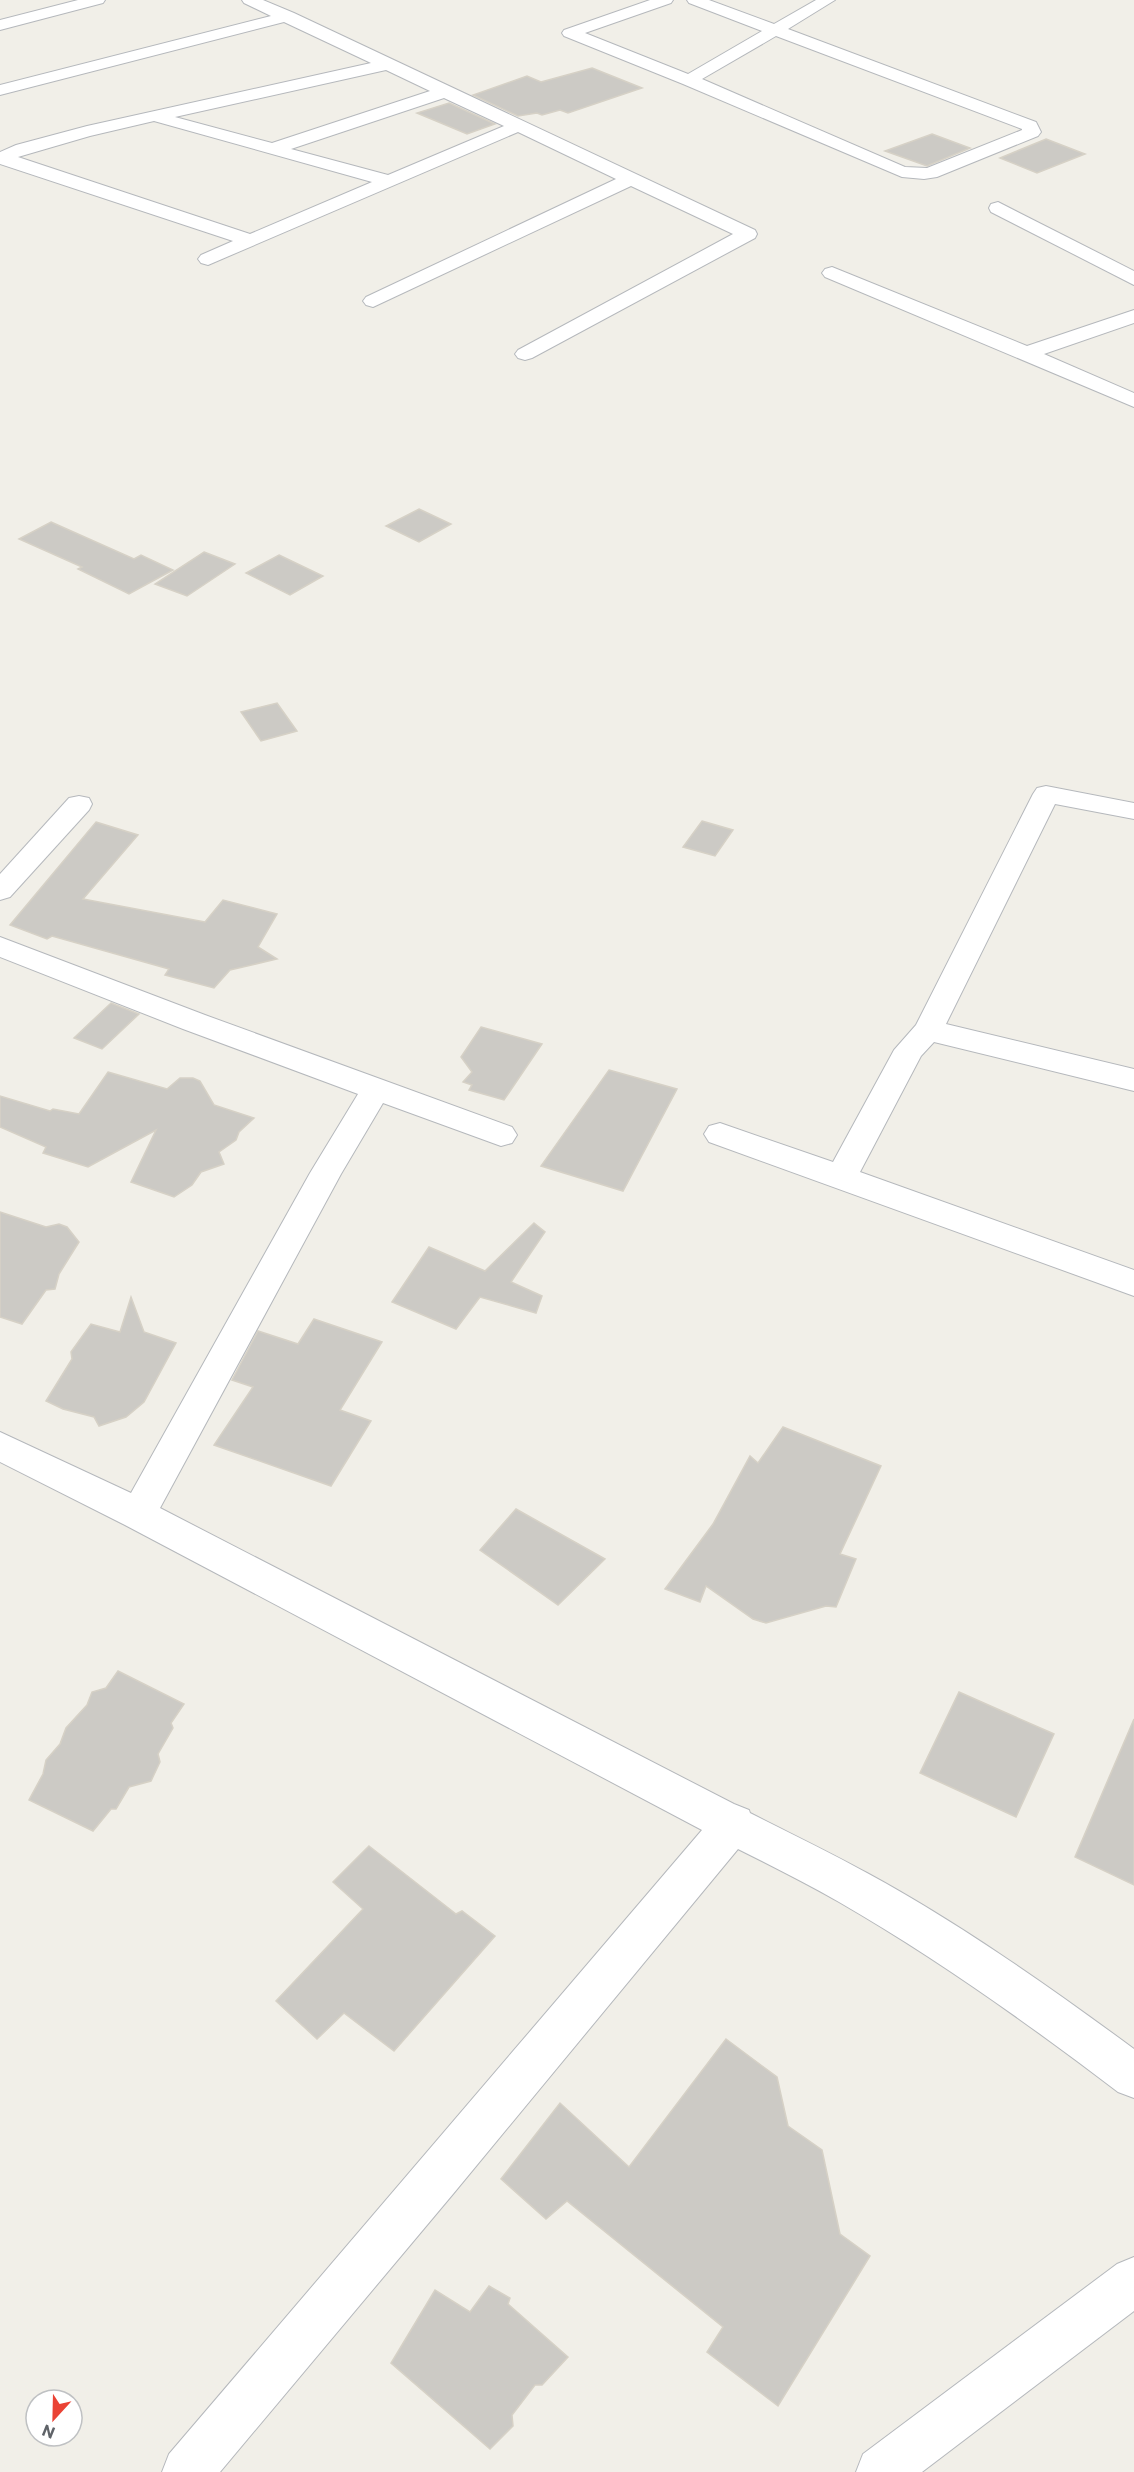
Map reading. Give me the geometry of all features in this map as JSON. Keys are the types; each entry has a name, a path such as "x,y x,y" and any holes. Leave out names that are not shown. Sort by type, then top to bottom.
{"street":[{"path":"0,25 97,0"},
{"path":"250,0 748,234 525,354"},
{"path":"665,0 570,33 689,80 902,172 931,173 1032,132 1030,126 695,0"},
{"path":"689,80 827,0"},
{"path":"0,90 288,16"},
{"path":"1,158 87,131 386,65"},
{"path":"272,149 445,92"},
{"path":"154,116 389,181"},
{"path":"208,259 518,126"},
{"path":"1,158 250,241"},
{"path":"373,301 631,180"},
{"path":"998,208 1134,279"},
{"path":"832,273 1026,353 1134,401"},
{"path":"1026,353 1134,316"},
{"path":"841,1178 909,1050 928,1030 1046,794 1134,811"},
{"path":"0,891 79,804"},
{"path":"0,946 194,1022 501,1135"},
{"path":"928,1030 1134,1080"},
{"path":"138,1514 326,1173 376,1089"},
{"path":"720,1134 1134,1283"},
{"path":"0,1446 138,1514 734,1823 854,1888 953,1948 1084,2037 1134,2076"},
{"path":"187,2472 438,2178 734,1823"},
{"path":"881,2472 1134,2281"}],"building":[{"path":"592,68 642,88 568,113 560,110 542,115 537,113 518,116 473,95 527,76 541,82"},
{"path":"449,103 495,124 467,134 417,113"},
{"path":"932,134 970,148 927,166 885,151"},
{"path":"1046,139 1085,154 1037,173 1000,158"},
{"path":"419,509 451,524 419,542 386,526"},
{"path":"51,522 134,559 141,555 173,570 129,594 78,569 82,567 19,539"},
{"path":"204,552 235,564 187,596 155,584"},
{"path":"279,555 323,576 290,595 246,573"},
{"path":"277,703 297,731 261,741 241,712"},
{"path":"702,821 733,830 715,856 683,847"},
{"path":"96,822 138,835 83,899 205,922 223,900 277,914 258,947 277,959 230,970 214,988 165,975 169,969 52,936 47,939 10,925"},
{"path":"111,1003 139,1014 102,1049 74,1038"},
{"path":"481,1027 542,1044 504,1100 469,1090 472,1085 463,1082 472,1072 461,1057"},
{"path":"609,1070 677,1089 623,1191 541,1166"},
{"path":"108,1072 167,1089 180,1078 193,1078 200,1081 214,1105 254,1118 239,1132 236,1140 219,1152 224,1164 201,1172 192,1185 174,1197 131,1182 156,1130 88,1167 43,1153 46,1147 0,1127 0,1096 50,1111 53,1109 79,1114"},
{"path":"0,1212 46,1227 59,1224 67,1227 79,1242 59,1274 55,1289 46,1290 22,1324 0,1317"},
{"path":"534,1223 545,1232 511,1282 542,1296 536,1313 480,1297 456,1329 392,1302 429,1247 485,1271"},
{"path":"131,1297 144,1332 176,1343 144,1402 126,1417 99,1426 94,1417 63,1409 46,1401 72,1359 71,1352 91,1324 120,1332"},
{"path":"314,1319 382,1342 340,1410 371,1421 331,1486 214,1445 253,1387 232,1380 258,1331 298,1344"},
{"path":"783,1427 881,1466 840,1554 856,1559 836,1607 826,1606 766,1623 753,1619 706,1586 700,1602 665,1589 713,1524 750,1456 758,1463"},
{"path":"516,1509 605,1559 558,1605 480,1550"},
{"path":"118,1671 184,1704 171,1723 173,1728 158,1754 160,1762 151,1781 129,1787 116,1809 111,1809 93,1831 29,1800 43,1774 46,1760 60,1744 66,1728 87,1705 92,1692 106,1688"},
{"path":"959,1692 1054,1734 1016,1817 920,1773"},
{"path":"1134,1719 1134,1885 1075,1857"},
{"path":"369,1846 456,1914 462,1911 495,1936 394,2051 344,2013 317,2039 276,2001 363,1909 333,1882"},
{"path":"726,2039 777,2077 788,2126 822,2150 840,2234 870,2256 778,2406 707,2352 723,2327 567,2201 546,2219 501,2179 560,2103 629,2167"},
{"path":"489,2286 510,2298 508,2304 568,2357 542,2385 535,2385 512,2415 513,2426 490,2449 391,2363 435,2290 470,2312"}]}
